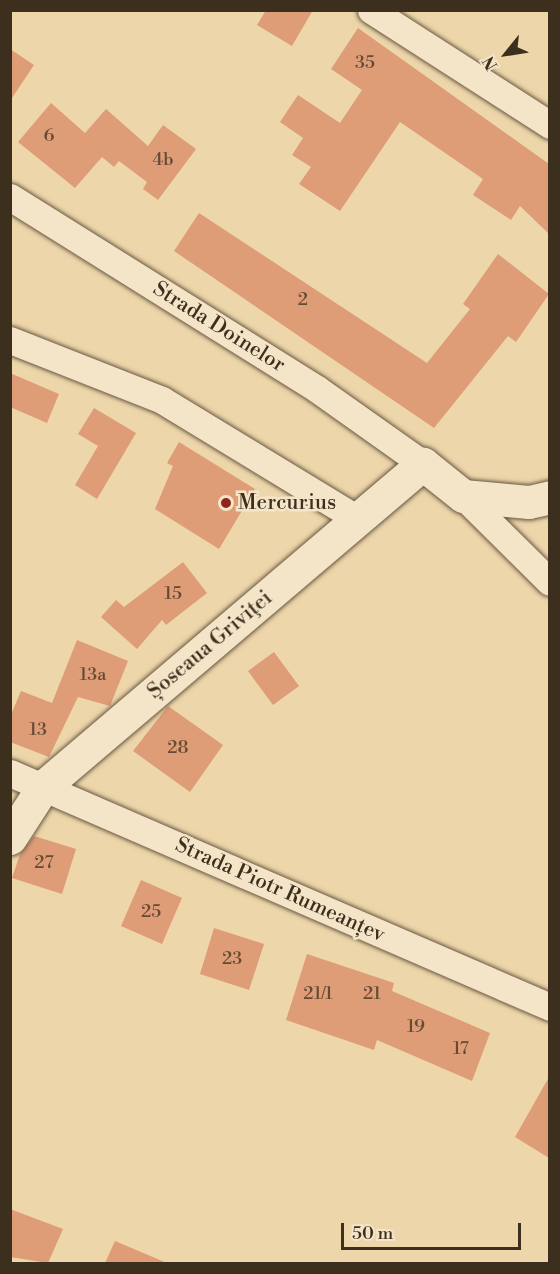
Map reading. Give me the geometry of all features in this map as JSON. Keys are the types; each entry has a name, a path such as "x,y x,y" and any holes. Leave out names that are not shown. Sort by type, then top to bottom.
{"street":[{"path":"371,10 549,125"},
{"name":"Strada Doinelor","path":"10,197 317,389 423,464"},
{"path":"10,340 162,400 358,519"},
{"path":"423,464 464,496 549,582"},
{"name":"Șoseaua Griviţei","path":"10,838 43,787 423,464"},
{"path":"464,496 529,502 549,497"},
{"name":"Strada Piotr Rumeanțev","path":"10,773 549,1007"}],"building":[{"path":"266,10 313,10 292,46 257,25"},
{"path":"358,28 549,164 549,234 520,206 511,220 473,195 483,179 400,122 340,211 299,184 311,167 292,155 303,138 280,122 298,95 340,123 362,90 331,69"},
{"path":"10,49 34,65 10,101"},
{"path":"51,103 85,133 106,109 148,146 163,125 196,149 158,200 143,189 147,182 119,161 114,167 102,157 75,188 18,142"},
{"path":"199,213 427,363 470,309 463,304 498,254 549,294 516,342 508,336 434,428 174,251"},
{"path":"10,373 59,394 47,423 10,407"},
{"path":"94,408 136,433 97,499 75,485 98,446 78,434"},
{"path":"179,442 255,489 219,549 155,509 173,466 167,463"},
{"path":"183,562 207,593 166,625 162,620 137,649 101,617 116,600 124,607"},
{"path":"77,640 128,661 110,706 78,697 49,757 10,742 10,717 21,691 52,703"},
{"path":"274,652 299,686 273,705 248,671"},
{"path":"168,706 223,745 190,792 133,751"},
{"path":"34,836 76,849 62,894 12,878 20,854"},
{"path":"141,880 182,898 162,944 121,926"},
{"path":"214,928 264,944 249,990 200,974"},
{"path":"307,954 394,983 392,991 490,1033 472,1081 377,1040 374,1050 286,1020"},
{"path":"549,1077 549,1158 515,1137"},
{"path":"10,1209 63,1229 48,1263 10,1257"},
{"path":"115,1241 167,1263 105,1263"}],"place":[{"name":"Mercurius","path":"226,503"}]}
